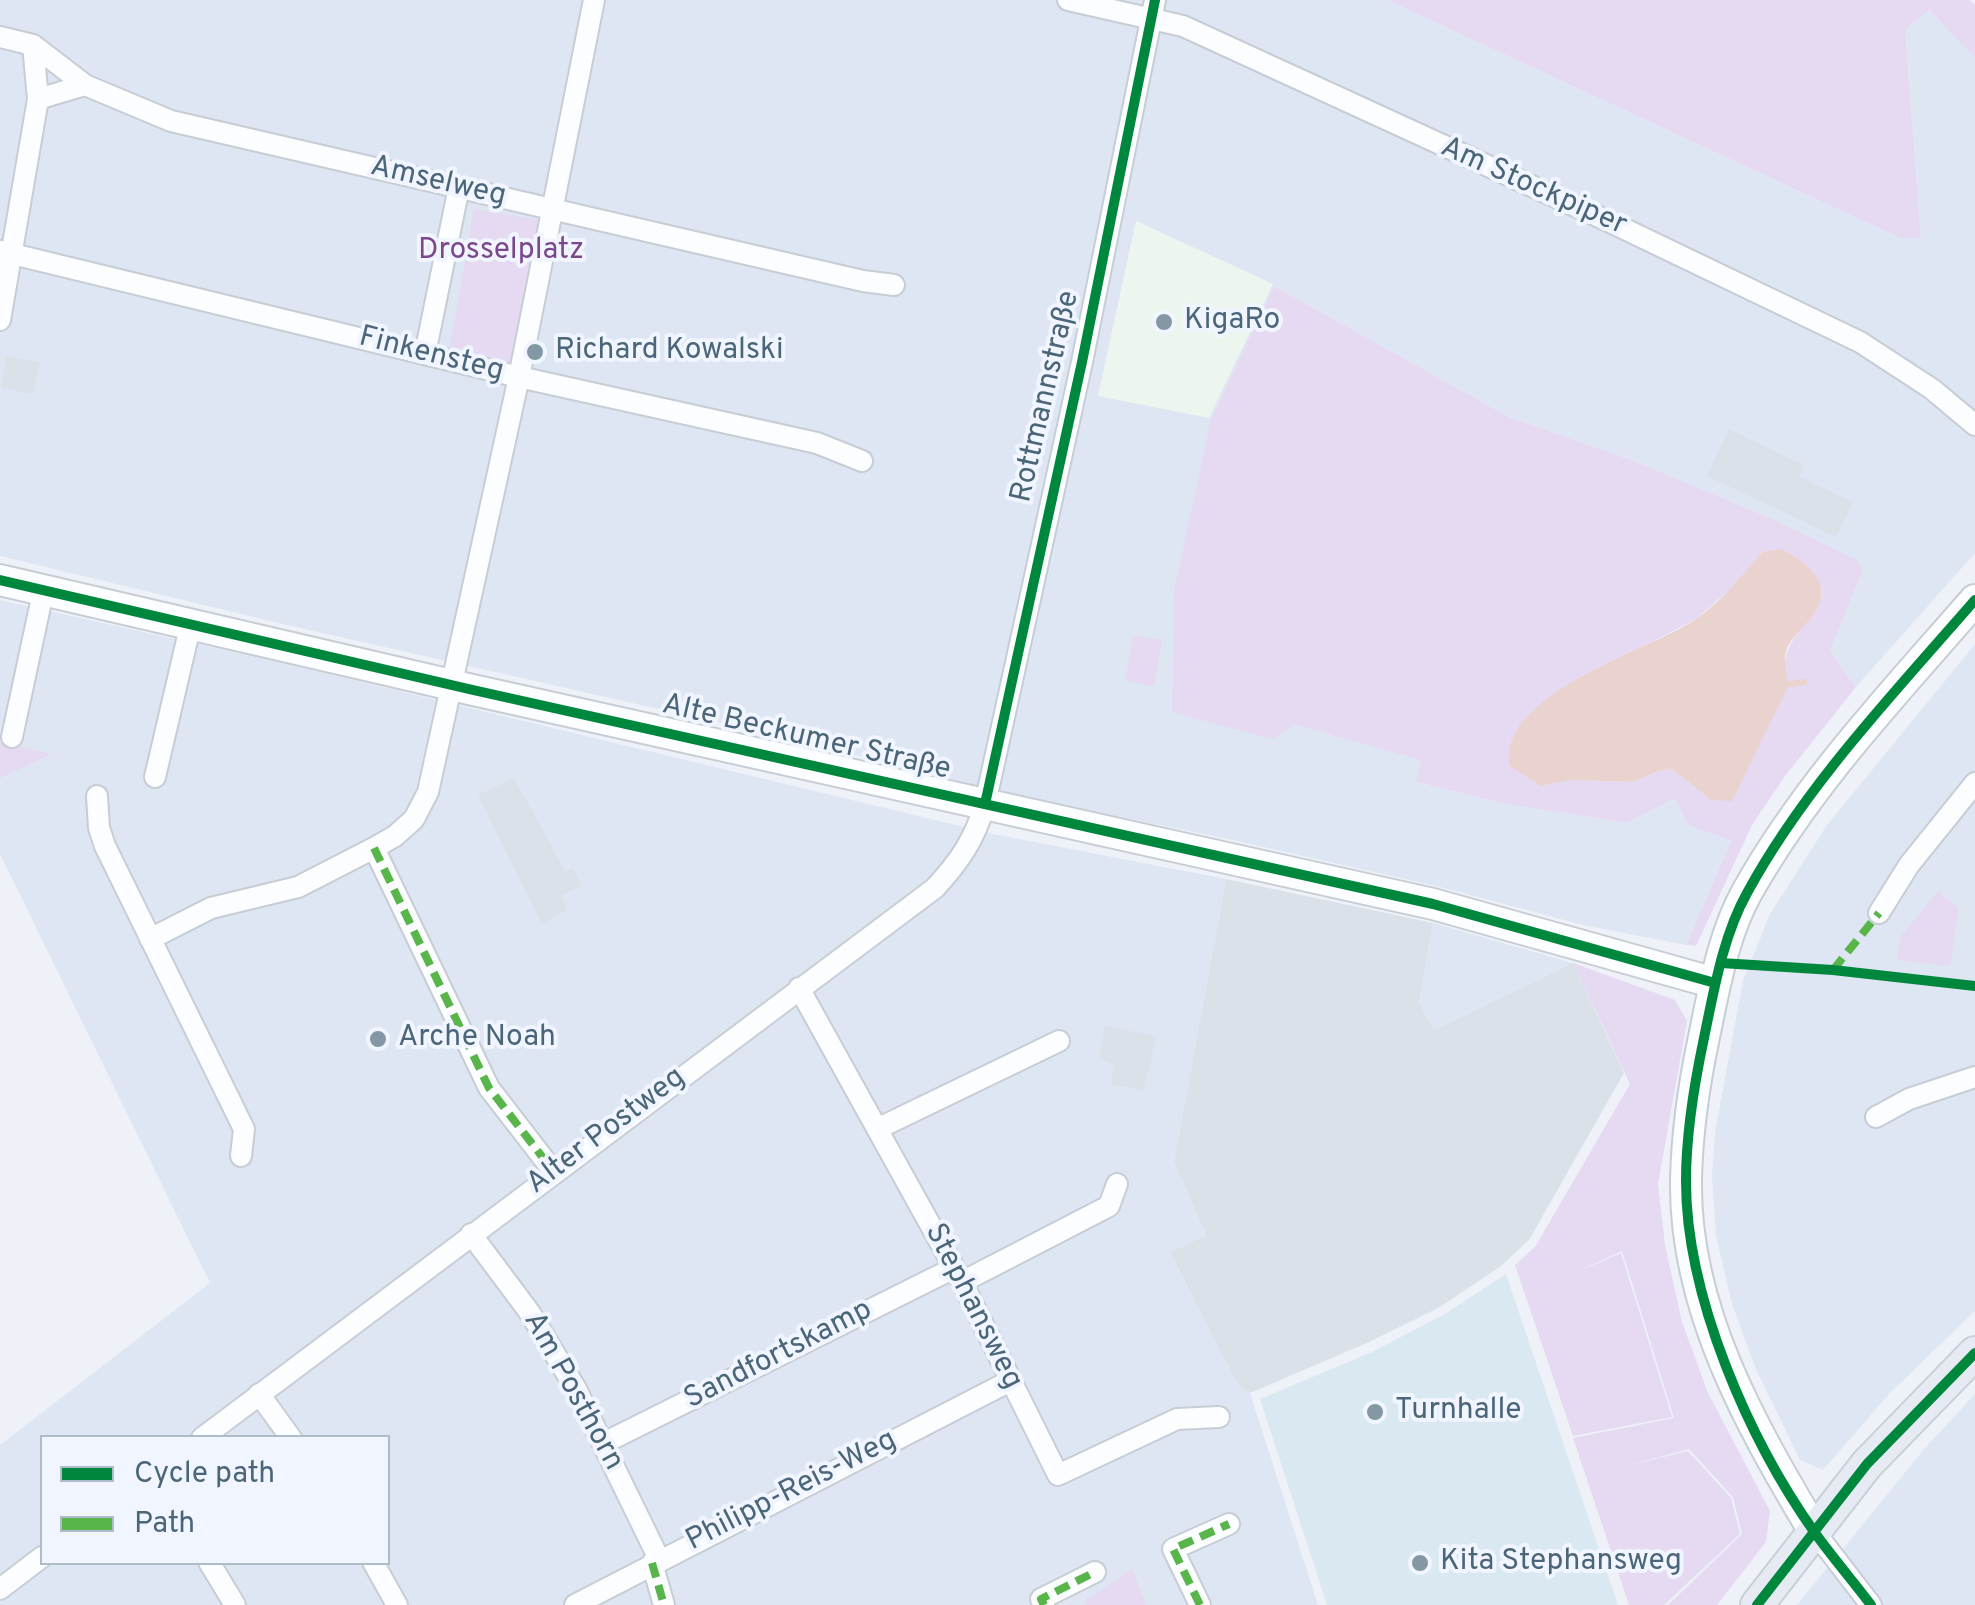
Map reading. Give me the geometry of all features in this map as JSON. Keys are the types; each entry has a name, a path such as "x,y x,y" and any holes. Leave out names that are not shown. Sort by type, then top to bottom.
{"main road":[{"path":"1757,1605 1867,1464 1975,1353"}],"street":[{"path":"150,939 212,908 298,886 374,848 414,819 428,792 519,377 594,0"},
{"name":"Am Stockpiper","path":"1068,0 1152,10 1608,221 1860,342 1932,389 1975,425"},
{"name":"Rottmannstraße","path":"985,804 1082,362 1152,10"},
{"name":"Amselweg","path":"0,37 34,45 85,85 171,121 863,282 894,285"},
{"path":"0,320 6,253 38,99 34,45"},
{"path":"38,99 85,85"},
{"path":"425,354 459,187"},
{"name":"Finkensteg","path":"6,253 519,377 817,443 862,461"},
{"name":"Alte Beckumer Straße","path":"0,580 1434,904 1715,983"},
{"path":"12,737 44,588"},
{"path":"1871,1605 1814,1531 1731,1380 1706,1310 1692,1245 1686,1182 1691,1108 1715,983 1746,895 1798,814 1866,725 1975,600"},
{"path":"155,777 191,623"},
{"path":"1879,913 1909,865 1975,783"},
{"path":"96,796 105,846 244,1129 241,1156"},
{"name":"Alter Postweg","path":"206,1435 935,888 960,862 978,830 985,804"},
{"path":"374,848 489,1088 554,1172"},
{"name":"Stephansweg","path":"799,988 958,1275 1058,1475 1178,1419 1219,1417"},
{"path":"879,1128 1059,1041"},
{"path":"1876,1117 1909,1100 1975,1077"},
{"name":"Sandfortskamp","path":"604,1444 1109,1206 1117,1184"},
{"name":"Am Posthorn","path":"472,1234 530,1313 576,1389 656,1561 664,1605"},
{"name":"Philipp-Reis-Weg","path":"575,1605 1010,1381"},
{"path":"258,1394 289,1435"},
{"path":"1200,1605 1173,1549 1229,1524"},
{"path":"0,1588 40,1558"},
{"path":"211,1565 235,1605"},
{"path":"375,1565 397,1605"},
{"path":"1038,1603 1096,1572"}],"shaded area":[{"path":"0,0 1387,0 1900,238 1921,237 1905,30 1929,10 1975,56 1975,553 1856,687 1830,651 1863,570 1855,559 1768,517 1637,462 1509,417 1274,286 1211,419 1295,725 1422,760 1416,782 1502,803 1626,823 1675,797 1688,825 1731,841 1686,945 1583,925 1440,887 1237,841 1010,794 796,740 0,556"},
{"path":"1136,221 1273,284 1209,418 1098,396"},
{"path":"6,356 39,362 33,394 1,388"},
{"path":"1729,429 1804,465 1799,477 1853,502 1836,537 1707,476"},
{"path":"1781,549 1815,575 1820,584 1819,604 1788,646 1785,660 1789,684 1732,801 1711,800 1672,769 1633,782 1570,780 1541,786 1510,766 1512,740 1527,717 1551,696 1696,619 1723,596 1762,552"},
{"path":"0,600 287,664 993,834 1226,879 1174,1162 1206,1235 1170,1254 1238,1384 1250,1393 1318,1605 0,1605 0,1445 210,1283 0,854"},
{"path":"1975,644 1975,1311 1889,1394 1823,1470 1800,1460 1756,1369 1732,1304 1716,1236 1712,1177 1715,1132 1743,981 1770,914 1827,825"},
{"path":"514,778 565,871 573,868 581,886 561,896 567,910 542,924 478,795"},
{"path":"1226,879 1433,923 1419,1002 1434,1030 1573,963 1624,1073 1529,1240 1501,1266 1440,1307 1250,1393 1238,1385 1170,1253 1206,1235 1174,1162"},
{"path":"1433,923 1573,963 1434,1030 1419,1002"},
{"path":"1105,1026 1156,1036 1144,1091 1111,1084 1114,1066 1099,1057"},
{"path":"1506,1274 1618,1605 1327,1605 1260,1399 1372,1352 1445,1314"},
{"path":"1975,1394 1975,1605 1797,1605 1925,1448"}],"green space":[{"path":"1387,0 1970,0 1975,5 1975,57 1929,10 1905,30 1921,238 1900,238"},
{"name":"Drosselplatz","path":"474,209 542,220 512,363 450,346"},
{"path":"1274,286 1509,417 1637,462 1856,559 1863,570 1830,651 1856,687 1785,776 1752,825 1696,946 1686,945 1731,841 1688,825 1675,798 1626,823 1502,803 1416,782 1421,760 1295,725 1272,739 1172,712 1174,591 1211,419","holes":["1762,552 1822,591 1790,645 1732,800 1711,800 1672,769 1633,782 1570,780 1541,786 1634,651 1696,619 1735,585"]},
{"path":"1133,635 1162,640 1154,686 1125,681"},
{"path":"0,742 51,754 0,778"},
{"path":"1938,891 1959,909 1950,966 1897,960 1900,937"},
{"path":"1573,963 1675,1000 1687,1021 1658,1184 1665,1245 1682,1322 1708,1393 1770,1511 1766,1542 1717,1605 1668,1605 1742,1534 1733,1497 1689,1449 1623,1467 1688,1451 1731,1498 1740,1534 1664,1605 1629,1605 1573,1438 1674,1418 1622,1251 1572,1274 1621,1253 1672,1417 1573,1436 1515,1265 1535,1247 1630,1084"},
{"path":"1132,1569 1146,1605 1086,1605 1085,1601"}],"waterway":[{"path":"1785,685 1804,682"}],"marked path":[{"path":"374,848 489,1088 554,1172"},
{"path":"1833,970 1879,913"},
{"path":"1200,1605 1173,1549 1229,1524"},
{"path":"652,1563 664,1605"},
{"path":"1044,1605 1041,1599 1095,1572"}],"cycle path":[{"path":"985,804 1082,362 1155,0"},
{"path":"0,580 1433,904 1715,983"},
{"path":"1871,1605 1791,1496 1767,1455 1726,1366 1709,1319 1689,1226 1689,1127 1720,964 1747,893 1824,777 1975,600"},
{"path":"1721,963 1833,970 1975,986"},
{"path":"1757,1605 1867,1464 1975,1353"}],"place":[{"name":"KigaRo","path":"1164,322"},
{"name":"Richard Kowalski","path":"535,352"},
{"name":"Arche Noah","path":"378,1039"},
{"name":"Turnhalle","path":"1375,1412"},
{"name":"Kita Stephansweg","path":"1420,1563"}]}
